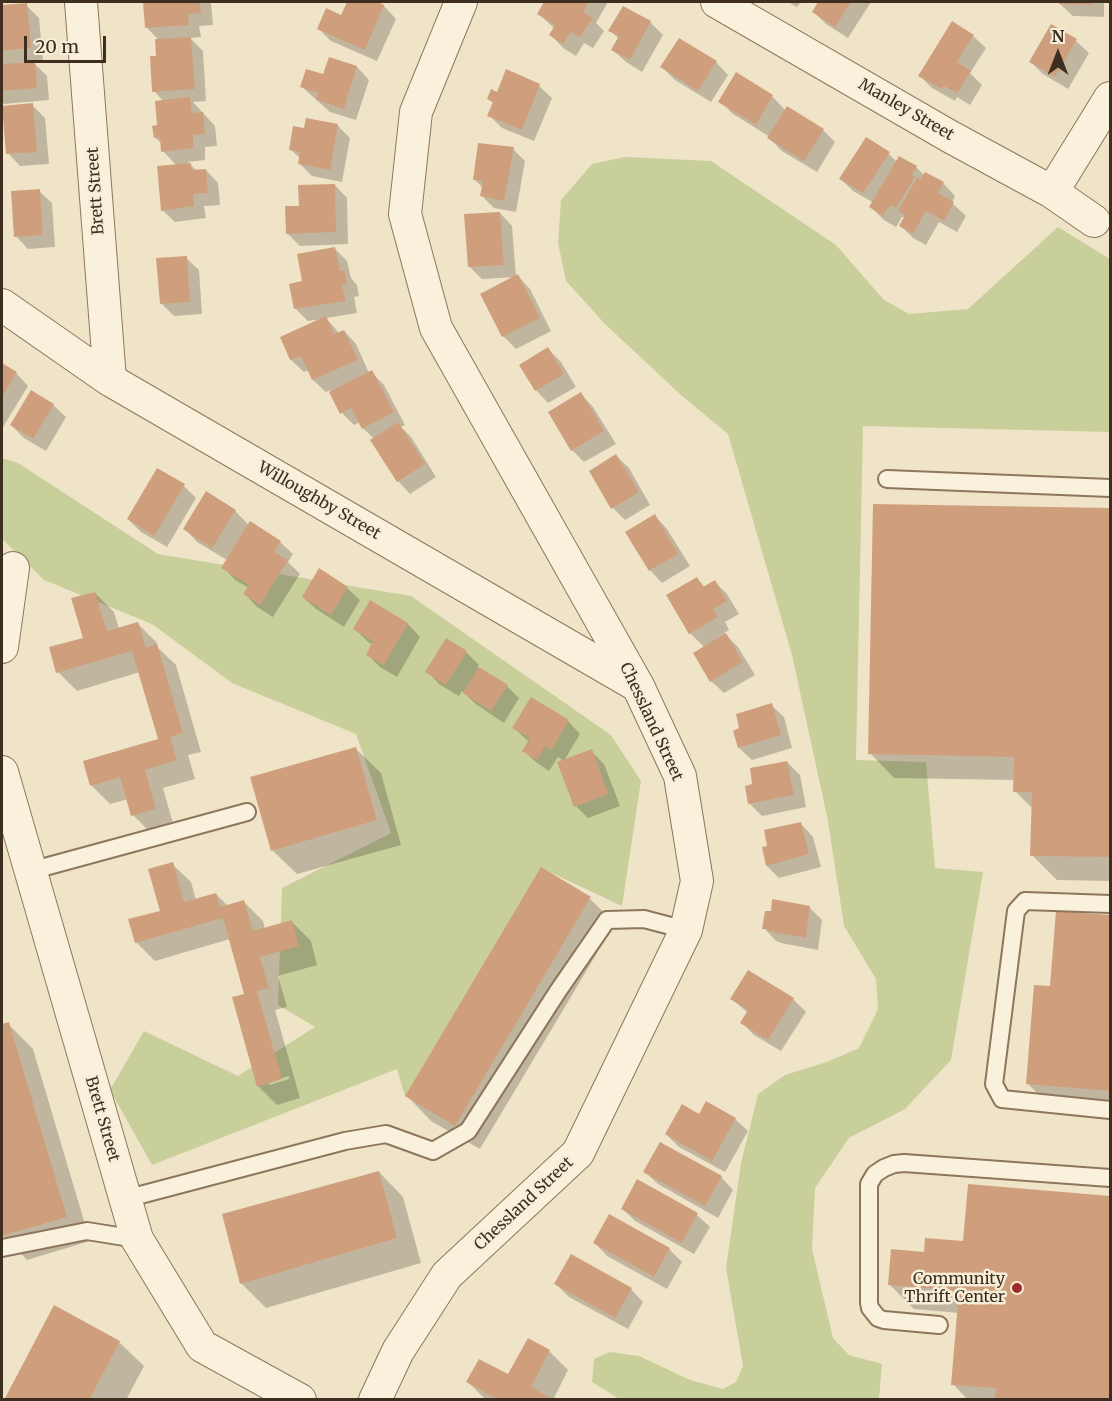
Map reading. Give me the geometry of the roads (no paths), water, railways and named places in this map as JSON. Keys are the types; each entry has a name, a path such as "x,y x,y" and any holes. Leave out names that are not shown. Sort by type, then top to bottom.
{"street":[{"name":"Brett Street","path":"81,2 110,380"},
{"name":"Chessland Street","path":"375,1400 398,1351 447,1275 578,1153 686,930 697,881 680,776 638,686 436,328 405,214 416,112 460,2"},
{"name":"Manley Street","path":"717,2 949,136 1052,192 1094,220"},
{"path":"1052,192 1110,98"},
{"name":"Willoughby Street","path":"4,306 110,380 638,686"},
{"path":"2,647 14,568"},
{"name":"Brett Street","path":"2,772 137,1239 202,1346 300,1400"}],"lane":[{"path":"887,479 1110,488"},
{"path":"30,871 247,812"},
{"path":"1110,904 1024,901 1016,911 994,1084 1002,1099 1110,1110"},
{"path":"125,1198 345,1141 386,1134 433,1151 468,1131 558,991 607,920 644,919 686,930"},
{"path":"939,1325 884,1320 870,1308 869,1184 875,1174 894,1164 904,1163 1110,1178"},
{"path":"2,1248 87,1231 137,1239"}],"place":[{"name":"Community Thrift Center","path":"1017,1288"}]}
